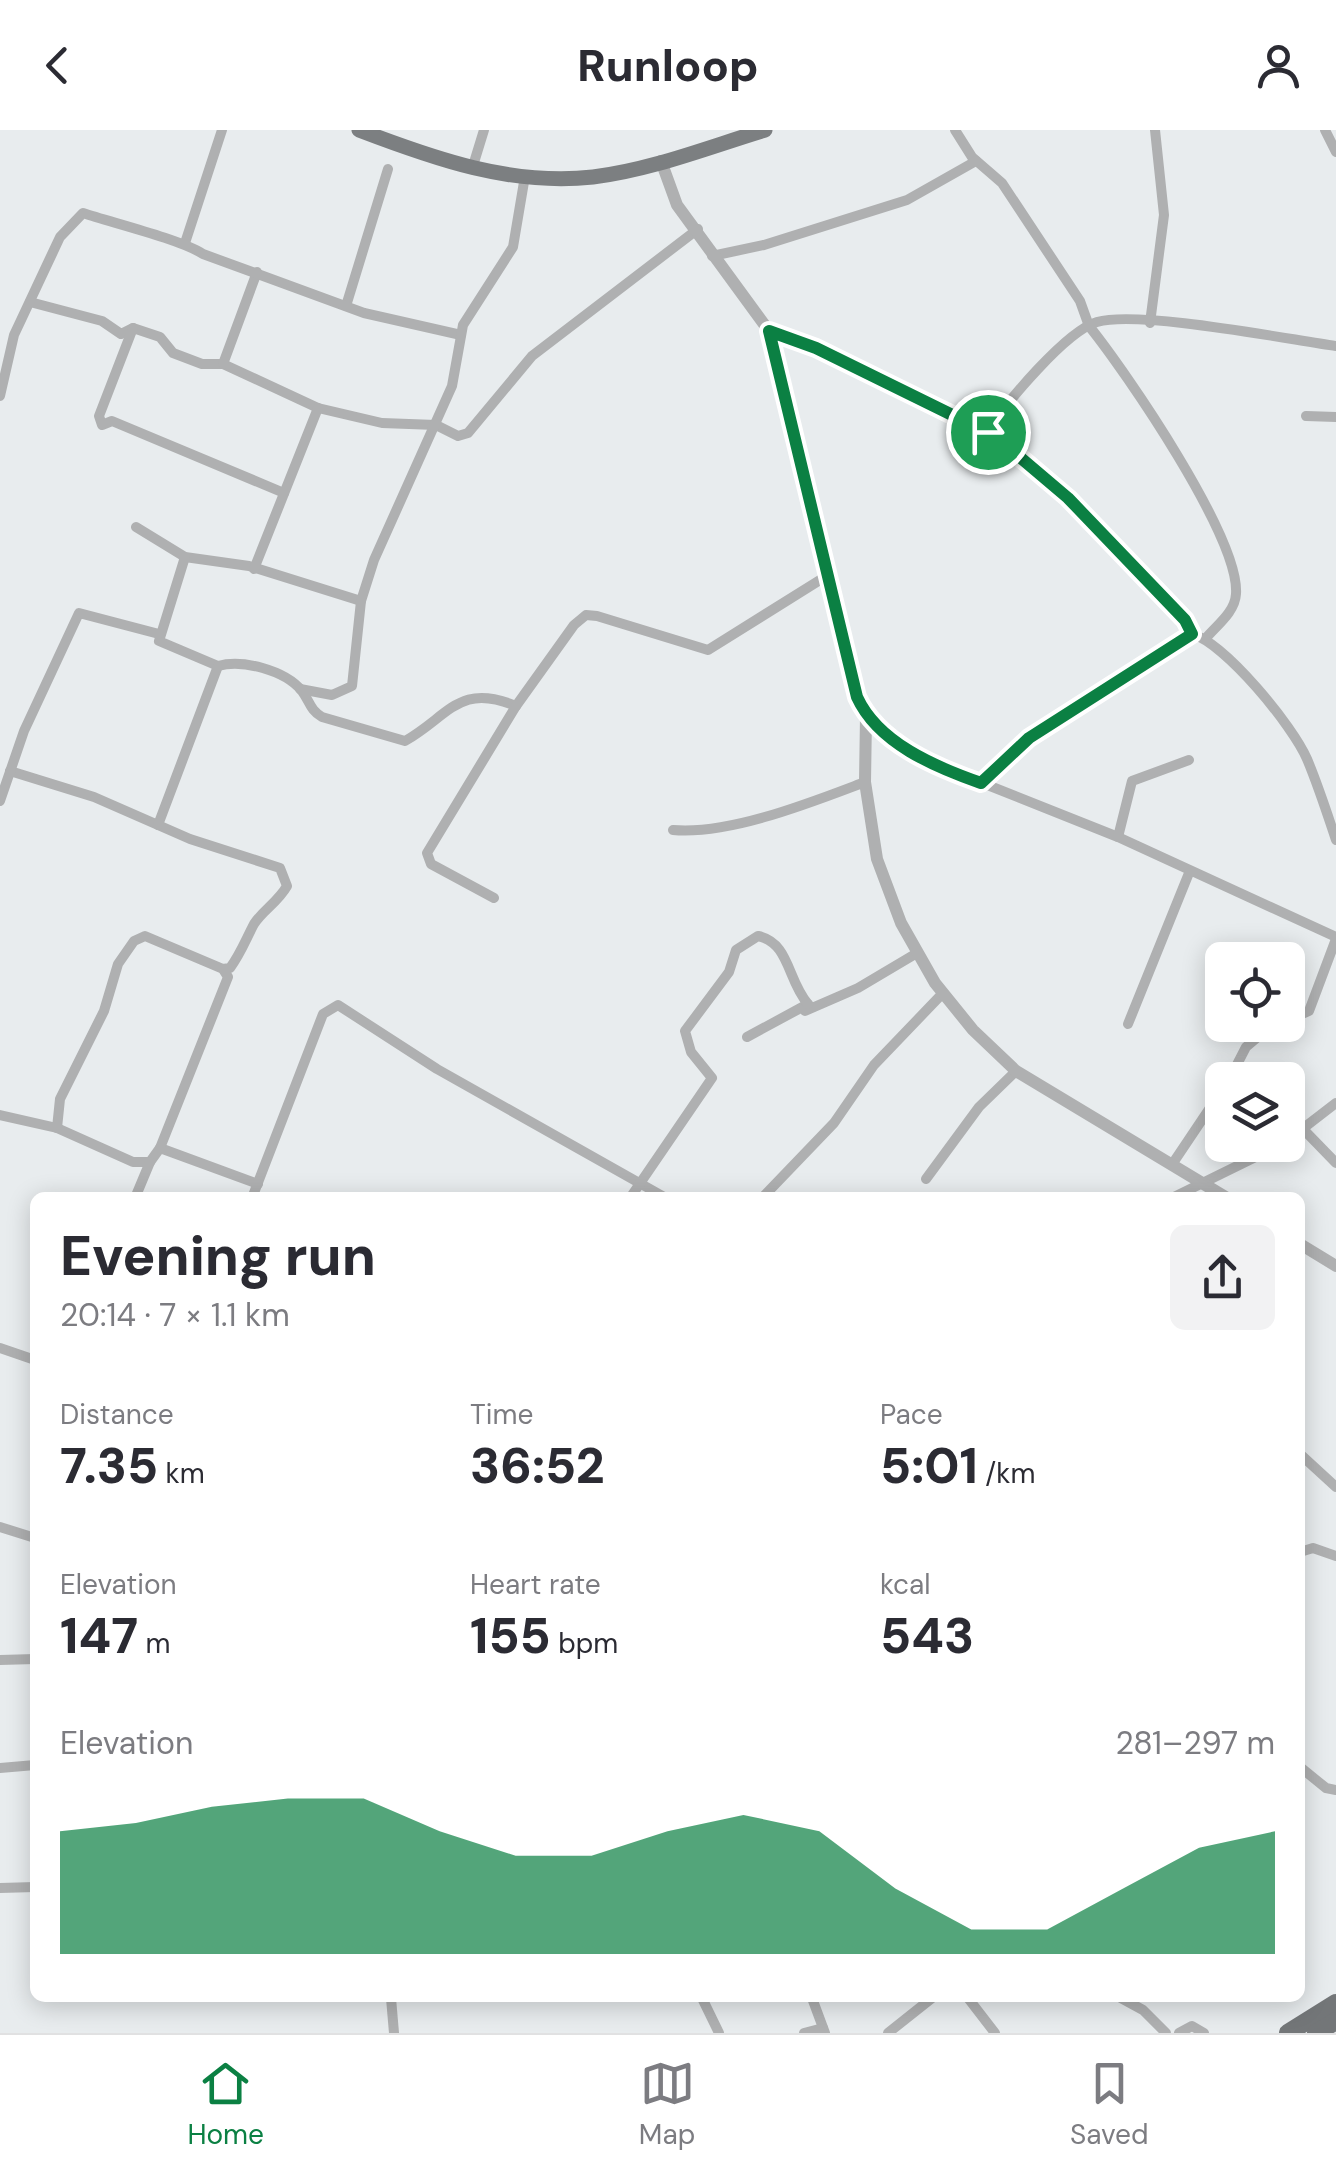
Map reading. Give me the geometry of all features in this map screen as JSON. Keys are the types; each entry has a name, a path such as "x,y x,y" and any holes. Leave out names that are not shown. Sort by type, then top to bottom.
{"highway":[{"path":"1288,2033 1336,2004"},
{"path":"1316,2033 1336,2021"}],"main road":[{"path":"359,130 472,169 525,176 593,176 765,130"}],"street":[{"path":"185,243 222,130"},
{"path":"472,169 484,130"},
{"path":"954,130 976,161 1002,182 1080,301 1089,326 1175,448 1224,550 1236,599 1206,638"},
{"path":"1150,323 1164,215 1154,130"},
{"path":"1325,130 1336,152"},
{"path":"661,160 670,193 769,331 857,697 866,717 865,782 876,859 917,953 943,993 1016,1070 1218,1192"},
{"path":"712,256 764,245 907,200 976,161"},
{"path":"346,306 388,169"},
{"path":"185,557 159,641 218,666 235,661 253,666 300,688 332,695 352,686 362,601 393,512 452,386 461,335 477,298 513,247 525,176"},
{"path":"0,396 14,335 60,237 79,214 185,243 203,254 384,320 461,335"},
{"path":"30,302 102,321 120,334 133,328 160,337 172,352 202,364 223,364 318,408 382,423 436,425 450,435 468,433 532,356 698,229"},
{"path":"223,364 256,272"},
{"path":"988,432 1008,402 1089,326 1100,322 1150,323 1336,346"},
{"path":"133,328 98,416 102,425 112,421 284,493"},
{"path":"769,331 816,348 988,432 1068,498 1185,620 1192,634 1206,638 1294,736 1336,840"},
{"path":"254,569 318,408"},
{"path":"1306,416 1336,417"},
{"path":"136,527 185,557 254,569 362,601"},
{"path":"494,898 432,864 427,854 516,706 574,625 586,615 704,651 828,575"},
{"path":"0,801 78,612 159,634"},
{"path":"981,783 1029,738 1192,634"},
{"path":"158,825 218,666"},
{"path":"300,688 313,712 405,741 470,698 486,696 516,706"},
{"path":"866,717 932,763 1118,837 1336,938 1309,1011 1305,1013"},
{"path":"1118,837 1132,781 1189,760"},
{"path":"10,770 94,797 158,825 280,868 285,875 286,886 281,896 256,922 247,946 230,968 223,969 144,936 134,940 118,964 104,1012 60,1099 58,1128"},
{"path":"673,830 701,830 807,804 865,782"},
{"path":"1128,1024 1189,872"},
{"path":"635,1192 712,1078 691,1052 685,1031 729,972 736,950 758,936 771,940 787,960 792,984 808,1004"},
{"path":"808,1004 805,1011 858,988 917,953"},
{"path":"138,1192 160,1148 225,988 228,977 223,969"},
{"path":"768,1192 834,1123 874,1066 943,993"},
{"path":"747,1037 808,1004"},
{"path":"255,1192 322,1014 338,1005 437,1070 658,1192"},
{"path":"926,1178 979,1107 1016,1070"},
{"path":"1305,1129 1336,1103"},
{"path":"0,1115 58,1128 133,1162 150,1162"},
{"path":"1174,1163 1205,1116"},
{"path":"1305,1131 1336,1163"},
{"path":"160,1148 258,1184"},
{"path":"1183,1192 1250,1162"},
{"path":"1305,1247 1336,1266"},
{"path":"0,1348 30,1358"},
{"path":"1305,1459 1336,1487"},
{"path":"0,1527 30,1536"},
{"path":"1305,1550 1313,1548 1336,1556"},
{"path":"0,1660 30,1659"},
{"path":"0,1768 30,1765"},
{"path":"1305,1772 1326,1788 1336,1790"},
{"path":"0,1888 30,1887"},
{"path":"391,2002 394,2033"},
{"path":"704,2002 719,2033"},
{"path":"804,2033 824,2031 813,2002"},
{"path":"888,2033 927,2002"},
{"path":"971,2002 995,2033"},
{"path":"1128,2002 1143,2010 1166,2033"},
{"path":"1179,2033 1192,2026 1204,2033"}],"route":[{"path":"769,331 816,348 988,432 1068,498 1185,620 1192,634 1029,738 981,783 932,763 896,742 866,717 857,697 794,422 769,331"}]}
